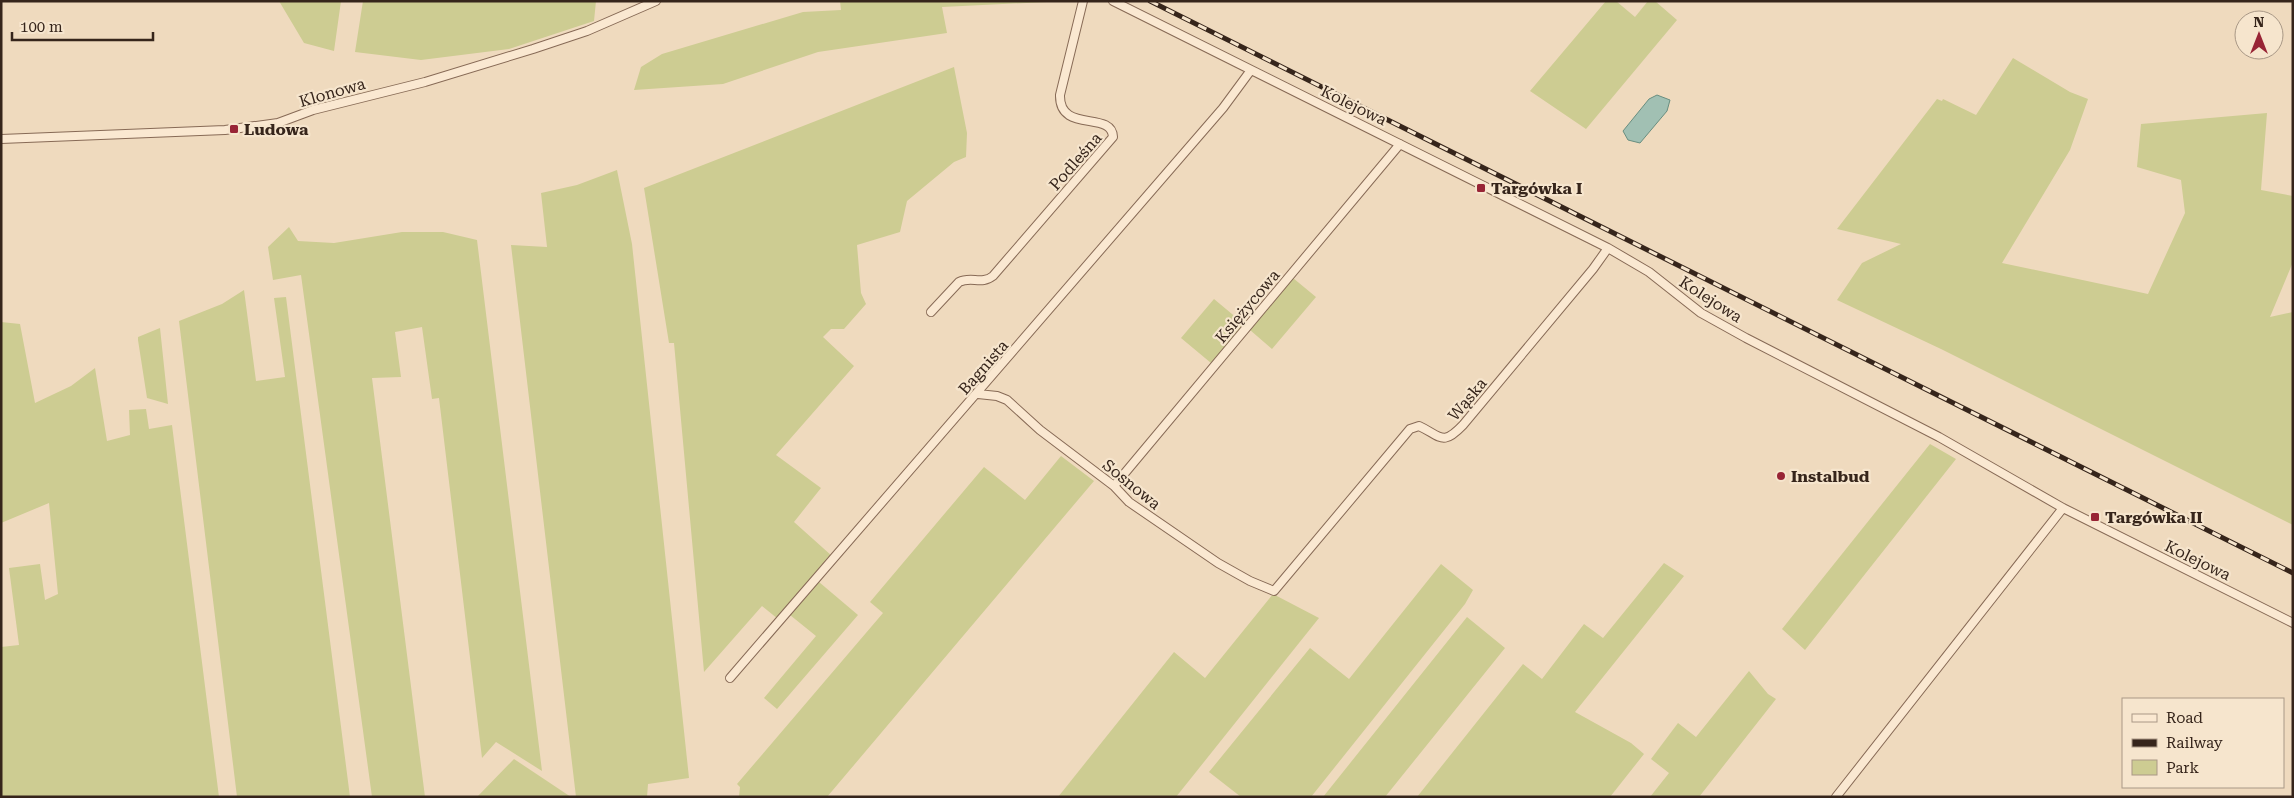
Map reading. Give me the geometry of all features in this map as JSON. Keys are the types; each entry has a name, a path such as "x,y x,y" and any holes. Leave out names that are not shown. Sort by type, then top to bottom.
{"street":[{"name":"Klonowa","path":"1,138 225,130 278,123 326,106 425,82 533,49 587,31 656,1"},
{"name":"Podleśna","path":"931,312 959,282 965,279 982,281 993,276 1113,137 1113,132 1106,125 1069,116 1063,112 1060,95 1083,1"},
{"name":"Kolejowa","path":"1113,1 1608,248 1649,272 1701,313 1775,354 1939,437 2063,508 2293,622"},
{"name":"Bagnista","path":"730,678 1224,108 1251,70"},
{"name":"Księżycowa","path":"1114,486 1400,144"},
{"name":"Wąska","path":"1274,591 1410,429 1419,426 1437,438 1443,439 1454,435 1464,425 1593,269 1608,248"},
{"name":"Sosnowa","path":"978,394 997,396 1007,400 1040,430 1114,486 1129,502 1218,563 1250,581 1274,591"},
{"path":"1836,797 2063,508"}],"green space":[{"path":"279,1 341,1 334,51 304,43"},
{"path":"363,1 596,1 594,21 509,49 421,60 355,52"},
{"path":"840,1 1067,1 942,7 947,33 818,52 723,84 634,90 641,67 662,54 803,12 841,10"},
{"path":"1606,1 1616,1 1635,17 1648,1 1655,1 1677,20 1586,129 1530,91"},
{"path":"2013,58 2070,92 2088,99 2070,150 2002,263 2148,294 2185,213 2181,180 2137,167 2141,124 2267,113 2261,190 2293,196 2293,262 2270,317 2293,312 2293,525 1941,349 1837,300 1862,263 1901,244 1837,229 1937,99 1942,101 1943,99 1976,115"},
{"path":"954,67 967,133 966,157 954,162 907,201 900,232 857,245 861,293 866,304 844,329 831,329 823,337 854,366 776,455 821,488 794,522 832,556 778,619 762,606 704,672 674,343 669,343 644,188"},
{"path":"617,170 632,244 689,778 648,784 647,797 576,797 511,245 547,247 541,193 577,185"},
{"path":"289,227 298,241 334,243 402,232 443,232 477,240 542,771 496,742 482,758 439,398 432,399 422,327 395,332 401,377 372,378 425,797 372,797 301,275 273,280 268,247"},
{"path":"1293,278 1316,297 1272,349 1250,330"},
{"path":"244,290 256,381 285,377 274,298 286,297 350,797 237,797 179,321 222,304"},
{"path":"1214,299 1244,324 1211,363 1181,338"},
{"path":"1,322 20,324 35,403 71,386 95,368 107,441 130,435 129,410 146,409 149,429 172,425 219,797 1,797 1,647 19,645 9,568 40,564 45,600 58,594 49,503 1,523"},
{"path":"160,328 168,404 147,398 138,340 138,337"},
{"path":"1930,444 1956,459 1805,650 1782,629"},
{"path":"1061,456 1094,481 827,797 739,797 740,787 737,784 883,613 870,602 984,467 1025,500"},
{"path":"1664,563 1684,576 1575,712 1631,743 1644,754 1610,797 1417,797 1523,664 1542,679 1584,624 1603,638"},
{"path":"1441,564 1473,590 1465,604 1311,797 1241,797 1209,772 1310,648 1349,679"},
{"path":"819,582 858,615 777,709 764,698 816,636 790,615"},
{"path":"1273,594 1319,618 1176,797 1058,797 1174,652 1205,678"},
{"path":"1467,617 1505,648 1385,797 1323,797"},
{"path":"1749,671 1768,694 1776,699 1699,797 1650,797 1669,773 1651,759 1678,723 1696,737"},
{"path":"514,759 571,797 477,797"}],"shaded area":[{"path":"1657,95 1670,100 1667,111 1640,143 1628,140 1623,131 1649,99"}],"railway":[{"path":"1150,1 2293,573"}],"place":[{"name":"Ludowa","path":"234,129"},
{"name":"Targówka I","path":"1481,188"},
{"name":"Instalbud","path":"1781,476"},
{"name":"Targówka II","path":"2095,517"}]}
